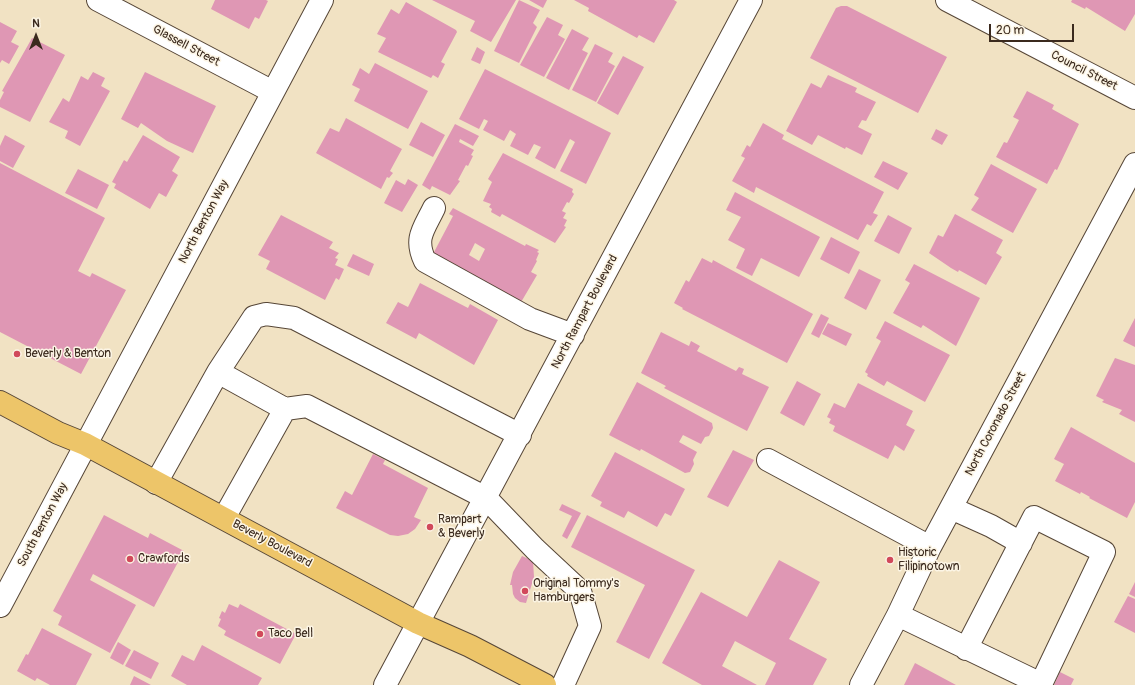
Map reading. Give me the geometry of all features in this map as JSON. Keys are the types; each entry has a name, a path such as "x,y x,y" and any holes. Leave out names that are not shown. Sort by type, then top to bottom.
{"main road":[{"name":"Beverly Boulevard","path":"0,402 58,432 85,444 418,623 470,646 545,685"}],"street":[{"name":"Glassell Street","path":"98,0 273,92"},
{"name":"North Benton Way","path":"85,444 322,0"},
{"name":"North Rampart Boulevard","path":"385,685 520,435 751,0"},
{"name":"Council Street","path":"947,0 1135,98"},
{"name":"North Coronado Street","path":"861,685 898,615 930,547 1135,164"},
{"path":"434,208 419,241 420,251 424,261 524,316 573,335"},
{"path":"156,483 218,372 254,317 266,314 294,318 520,435"},
{"path":"218,372 285,409 307,406 486,498 535,549 580,591 590,626 563,685"},
{"path":"224,518 285,409"},
{"name":"South Benton Way","path":"0,606 85,444"},
{"path":"768,460 930,547"},
{"path":"951,508 991,526 1021,542"},
{"path":"898,615 966,649 1041,684 1104,552 1034,517 966,649"}],"building":[{"path":"215,0 268,1 259,19 255,17 249,29 211,9"},
{"path":"432,0 516,0 491,42 470,31 475,21"},
{"path":"519,0 540,10 533,23 537,27 519,63 494,51"},
{"path":"529,0 547,0 543,8"},
{"path":"574,0 674,0 677,2 654,43 639,35 637,38 588,11 589,8"},
{"path":"1072,0 1135,0 1135,14 1125,31 1086,7 1085,9 1071,2"},
{"path":"406,2 456,30 457,32 441,62 445,64 438,78 433,75 431,78 378,52 386,38 377,34 391,9 399,14"},
{"path":"847,6 947,57 918,113 810,58 836,8"},
{"path":"547,17 563,25 558,35 565,39 544,77 520,65"},
{"path":"0,22 17,31 11,42 19,46 9,64 2,60 0,63"},
{"path":"572,29 589,38 582,50 588,53 569,90 546,78"},
{"path":"32,38 65,55 30,122 0,107 0,100 4,92 2,91"},
{"path":"595,44 613,53 608,62 615,66 596,102 572,90"},
{"path":"477,47 485,52 480,64 471,60"},
{"path":"623,56 644,67 618,115 597,103"},
{"path":"375,63 428,91 408,129 354,101 360,89 352,85 360,68 369,74"},
{"path":"485,69 611,133 586,184 560,171 575,142 570,139 555,169 535,158 541,147 534,144 528,155 510,146 516,134 510,130 504,141 483,130 488,121 484,119 479,129 459,119"},
{"path":"93,72 105,78 101,86 110,91 80,146 65,138 68,131 49,122 63,98 69,102 81,76 88,80"},
{"path":"145,72 216,106 193,153 167,141 141,123 138,128 121,119"},
{"path":"828,75 857,88 855,92 876,102 866,121 862,120 858,127 872,134 862,155 846,147 845,149 818,135 812,145 786,131 811,83 821,88"},
{"path":"1027,91 1054,105 1052,109 1079,124 1057,170 1055,169 1047,184 996,157 1004,142 1007,143 1019,120 1013,117"},
{"path":"346,118 402,149 390,171 393,173 389,178 387,177 381,189 316,153 330,128 339,132"},
{"path":"421,122 445,135 433,157 409,145"},
{"path":"763,123 784,135 782,139 884,192 873,213 878,215 871,226 867,224 858,240 756,187 754,193 732,181 745,158 741,156 747,145 750,147"},
{"path":"455,124 479,136 473,146 460,139 459,142 474,150 471,155 473,156 458,180 460,181 450,195 432,186 430,190 422,185"},
{"path":"936,129 948,135 942,145 931,139"},
{"path":"5,135 25,146 13,168 0,161 0,146"},
{"path":"143,135 180,157 172,171 178,175 166,197 159,193 150,209 114,188 116,184 112,182 124,160 127,162"},
{"path":"503,153 573,189 572,192 574,194 562,211 566,213 563,218 567,220 564,226 566,227 555,243 502,214 500,217 491,212 492,209 489,207 491,204 483,201 492,182 488,179"},
{"path":"883,161 908,173 898,190 874,177"},
{"path":"0,163 105,218 78,271 90,277 92,273 126,290 81,374 0,332"},
{"path":"991,164 1037,189 1013,233 971,210 979,198 974,195"},
{"path":"78,169 109,185 97,209 65,193"},
{"path":"408,179 418,185 402,212 384,203 396,180 405,185"},
{"path":"735,192 820,237 799,277 761,258 752,276 736,268 745,249 728,240 741,217 726,210"},
{"path":"453,208 525,246 526,244 539,250 537,252 539,253 536,260 537,261 531,272 537,275 517,309 433,254 453,216 449,214","holes":["475,243 485,249 479,261 469,255"]},
{"path":"955,214 1003,240 996,253 1002,257 986,285 959,270 958,272 929,253 938,235 943,237"},
{"path":"281,215 333,242 329,248 339,253 335,258 338,259 335,265 344,269 339,280 336,278 325,300 266,269 270,261 258,255"},
{"path":"888,215 912,228 899,254 874,241"},
{"path":"831,237 860,252 849,274 820,259"},
{"path":"353,254 374,264 369,276 347,266"},
{"path":"702,258 712,263 713,260 813,314 787,363 682,309 683,308 674,303 686,280 689,282"},
{"path":"914,264 980,298 956,346 923,325 921,328 893,313 910,283 905,280"},
{"path":"859,269 881,280 866,310 844,298"},
{"path":"420,283 468,308 470,304 498,320 474,365 419,333 416,339 386,323 398,302 408,307"},
{"path":"821,314 829,318 819,338 811,334"},
{"path":"1135,318 1135,347 1123,341"},
{"path":"885,321 950,355 925,402 887,381 884,386 867,376 868,374 865,372 881,341 876,338"},
{"path":"828,323 852,334 846,346 822,334"},
{"path":"661,332 689,346 691,341 700,346 697,351 736,371 739,367 744,369 742,374 769,387 747,431 664,388 666,386 641,373"},
{"path":"1115,358 1135,365 1135,422 1119,414 1122,410 1102,402 1104,400 1096,396"},
{"path":"797,381 821,394 804,426 780,413"},
{"path":"637,382 712,423 713,428 709,436 705,437 701,444 683,435 679,442 697,452 690,472 685,473 641,449 640,451 609,435"},
{"path":"858,383 913,411 906,425 915,430 904,451 895,445 888,459 833,431 835,426 829,423 831,419 827,417 834,403 845,408"},
{"path":"1071,427 1135,463 1135,502 1127,518 1089,498 1090,497 1081,492 1080,494 1055,481 1064,464 1054,459"},
{"path":"733,450 754,460 728,507 707,497"},
{"path":"615,452 685,489 671,516 665,513 657,527 628,511 624,518 600,506 602,502 591,496"},
{"path":"373,454 385,460 383,464 428,488 414,517 421,520 415,529 408,534 398,536 390,535 336,508 345,491 352,495"},
{"path":"562,504 581,513 567,539 562,536 572,516 559,510"},
{"path":"104,515 148,538 150,533 184,551 154,607 93,574 90,580 136,605 110,653 58,625 62,616 53,611"},
{"path":"587,515 695,570 649,659 616,642 645,585 571,547"},
{"path":"522,556 533,561 534,577 526,603 520,602 515,598 512,585 510,585 513,572"},
{"path":"779,560 820,582 789,639 827,659 813,685 765,685 776,663 735,641 722,666 757,685 702,685 662,663 701,592 747,617"},
{"path":"1135,582 1135,597 1129,594"},
{"path":"1128,596 1135,599 1135,633 1114,622"},
{"name":"Taco Bell","path":"229,604 238,608 240,604 296,634 280,664 224,635 226,631 218,626 221,619 219,618 222,611 225,613"},
{"path":"42,628 92,654 76,685 50,685 37,678 35,681 17,671 26,654 28,655"},
{"path":"118,642 131,650 123,665 110,658"},
{"path":"202,645 262,678 258,685 187,685 171,676 182,655 194,661"},
{"path":"134,650 159,663 151,679 125,666"},
{"path":"915,663 956,685 904,685"},
{"path":"1060,672 1074,679 1071,685 1054,685"},
{"path":"134,676 151,685 130,685"}],"place":[{"name":"Beverly & Benton","path":"17,354"},
{"name":"Rampart & Beverly","path":"430,527"},
{"name":"Crawfords","path":"130,559"},
{"name":"Historic Filipinotown","path":"890,560"},
{"name":"Original Tommy's Hamburgers","path":"525,591"},
{"name":"Taco Bell","path":"260,634"}]}
